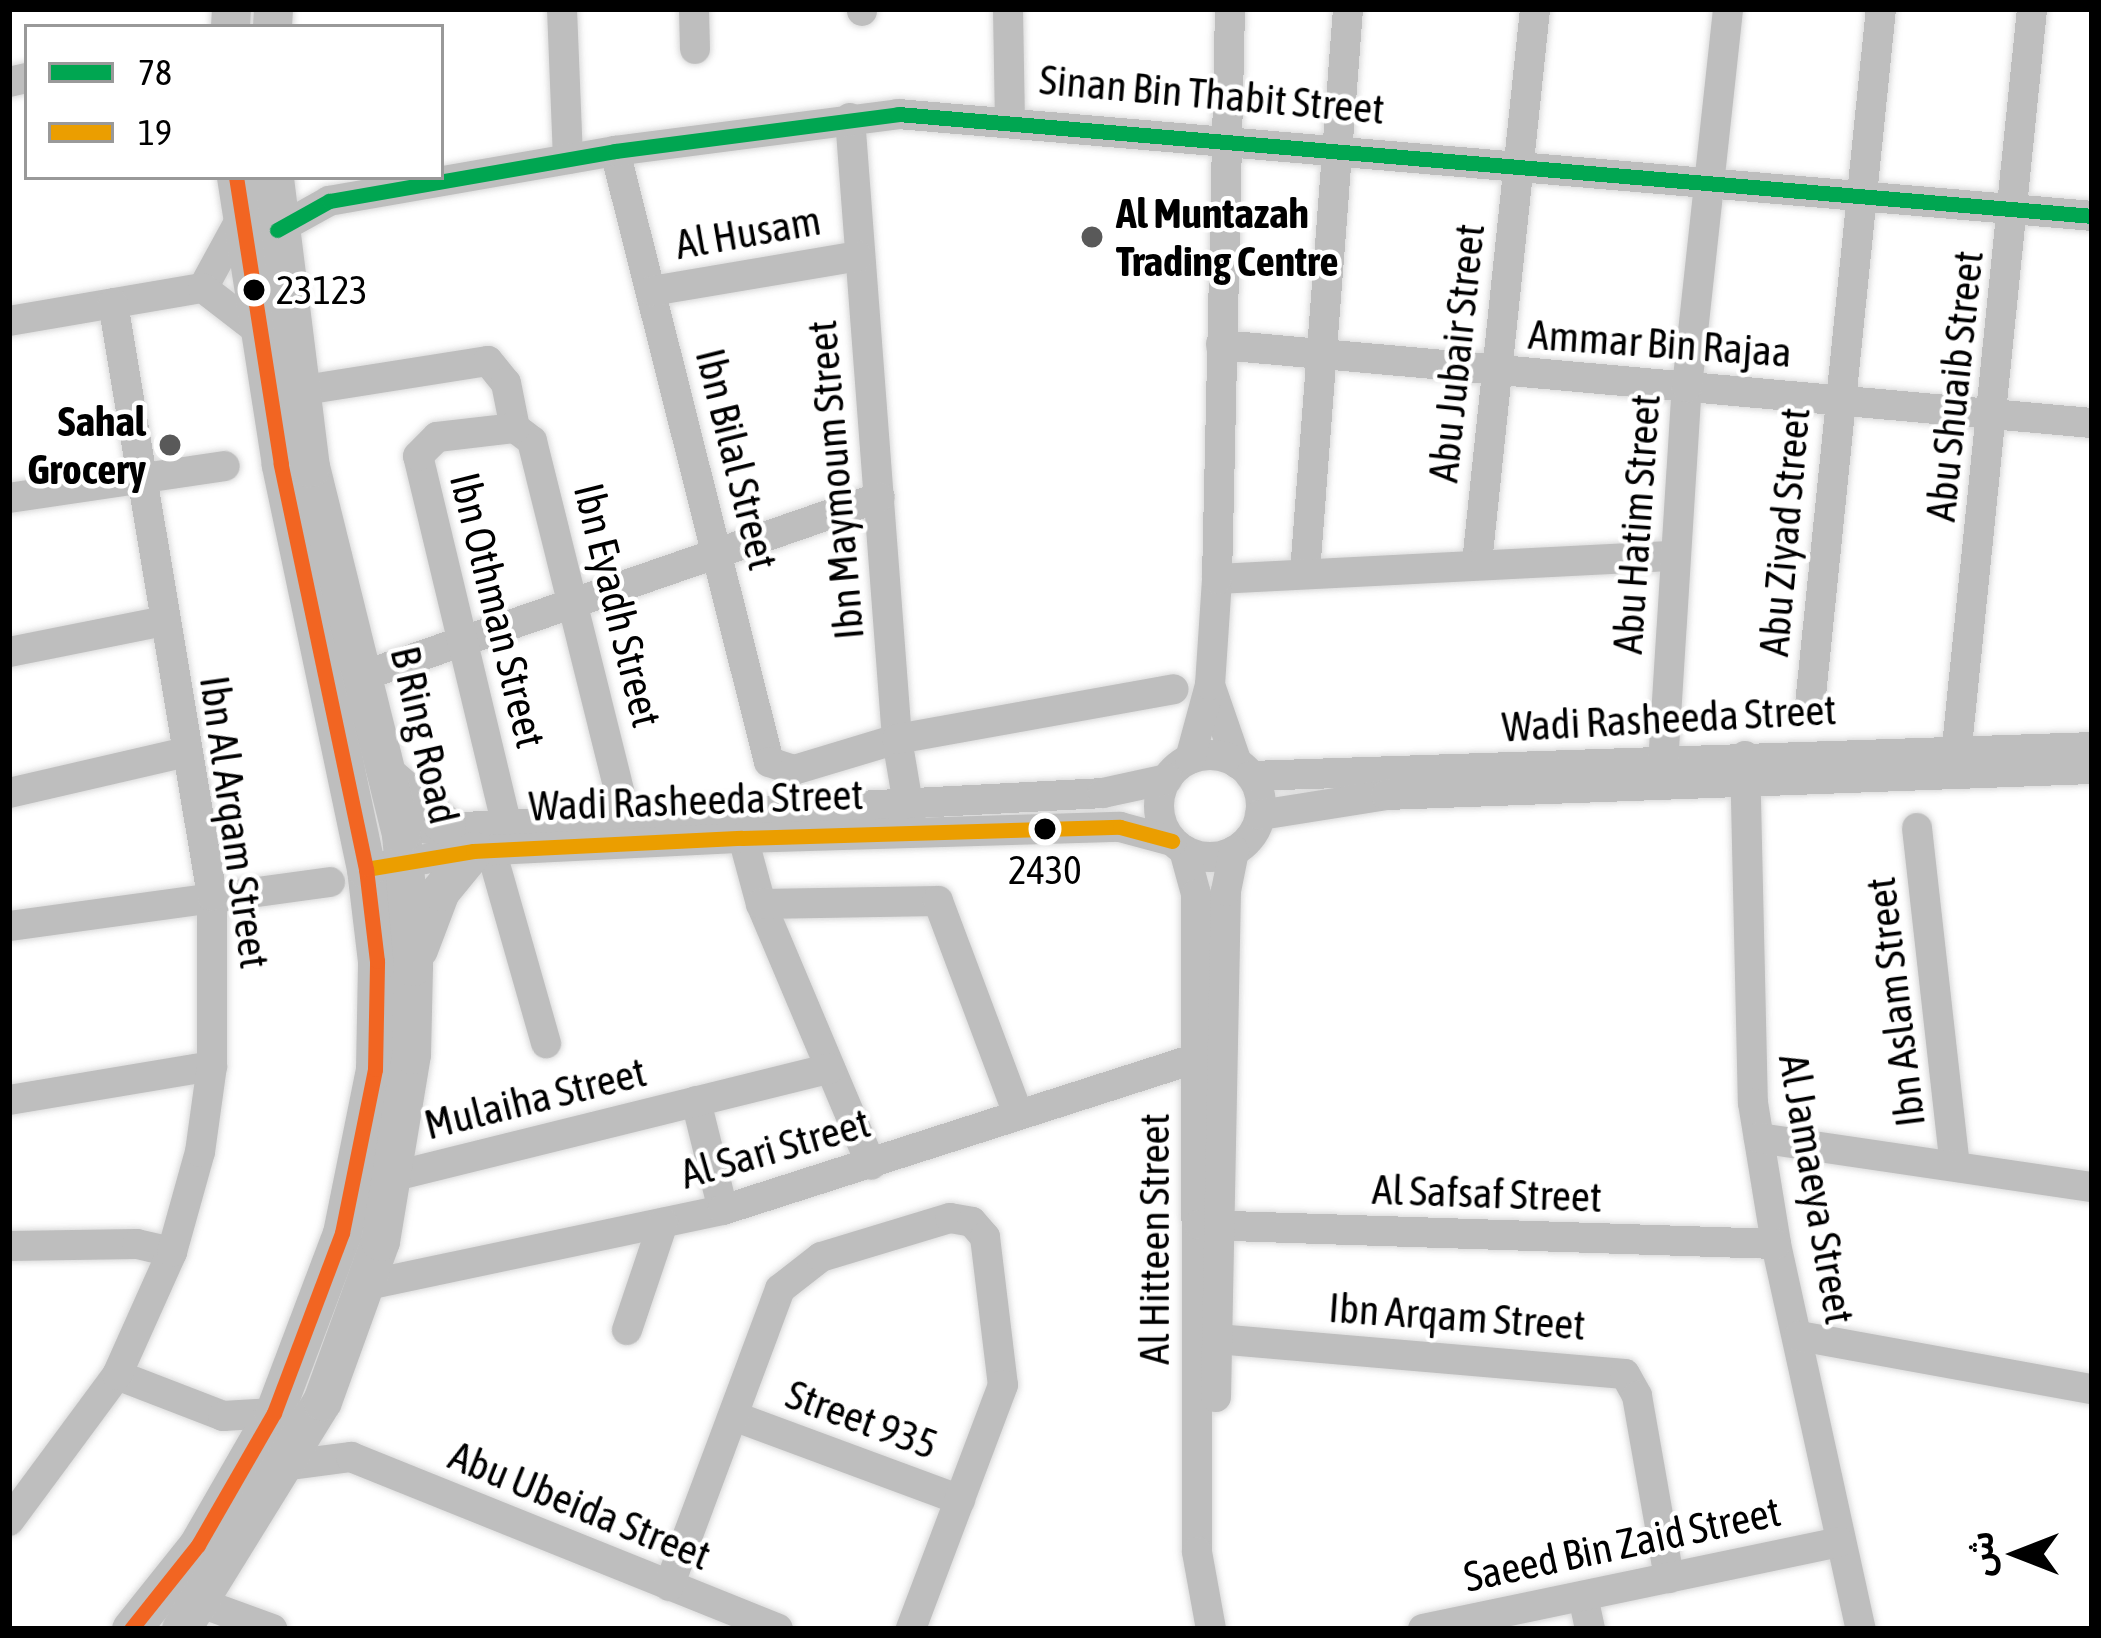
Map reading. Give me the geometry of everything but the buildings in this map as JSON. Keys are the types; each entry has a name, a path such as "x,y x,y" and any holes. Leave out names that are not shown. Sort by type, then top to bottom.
{"main road":[{"name":"B Ring Road","path":"131,1629 209,1528 274,1413 334,1260 373,1098 377,980 256,328 261,180"},
{"name":"B Ring Road","path":"191,1616 289,1465 322,1401 367,1285 395,1176 413,966 403,848 259,225"},
{"path":"386,775 470,842 440,891 413,966"}],"street":[{"path":"562,9 568,159"},
{"path":"694,9 694,49"},
{"path":"1008,9 1010,119"},
{"path":"1210,685 1260,815 1234,851 1214,857 1178,846 1159,804 1178,769 1210,685 1217,579 1230,9"},
{"path":"1305,572 1317,354 1348,9"},
{"name":"Abu Jubair Street","path":"1477,563 1535,9"},
{"name":"Abu Hatim Street","path":"1662,771 1687,387 1728,9"},
{"name":"Abu Ziyad Street","path":"1810,705 1881,9"},
{"name":"Abu Shuaib Street","path":"1956,760 2032,9"},
{"name":"Sinan Bin Thabit Street","path":"259,225 329,202 568,159 850,118 1010,119 1520,163 1861,199 2092,216"},
{"name":"Ibn Maymoum Street","path":"850,118 897,739 913,834"},
{"name":"Ibn Bilal Street","path":"615,152 765,750 779,768 794,770"},
{"path":"267,180 329,202"},
{"path":"9,321 202,288 259,225"},
{"name":"Al Husam","path":"652,291 858,256"},
{"path":"202,288 256,328"},
{"name":"Ibn Al Arqam Street","path":"9,1521 73,1445 117,1375 172,1252 200,1152 212,1066 212,896 138,480 113,302"},
{"name":"Ammar Bin Rajaa","path":"1221,345 2092,423"},
{"name":"Ibn Othman Street","path":"298,392 488,361 506,383 514,428 437,437 418,457 503,810"},
{"name":"Ibn Eyadh Street","path":"514,428 532,442 576,602 629,828"},
{"path":"9,498 225,466"},
{"path":"374,672 880,497"},
{"path":"1217,579 1674,556"},
{"path":"9,652 164,621"},
{"name":"Wadi Rasheeda Street","path":"794,770 897,739 1174,689"},
{"name":"Wadi Rasheeda Street","path":"1260,815 1349,797 1662,771 1956,760 2092,747"},
{"path":"9,793 186,752"},
{"name":"Wadi Rasheeda Street","path":"1956,760 2092,769"},
{"name":"Al Jamaeya Street","path":"1745,767 1759,1138 1776,1244 1861,1629"},
{"path":"1178,769 1244,770"},
{"name":"Wadi Rasheeda Street","path":"9,926 212,896 403,848 629,828 739,824 909,802 1102,793 1178,769"},
{"name":"Wadi Rasheeda Street","path":"1244,770 1662,771"},
{"name":"Wadi Rasheeda Street","path":"470,842 503,810 629,828"},
{"path":"739,824 761,904 871,1165"},
{"name":"Wadi Rasheeda Street","path":"739,824 913,834 1120,827 1178,846"},
{"name":"Ibn Aslam Street","path":"1917,828 1955,1166"},
{"path":"470,842 546,1043"},
{"name":"Al Hitteen Street","path":"1178,846 1196,894 1209,1052"},
{"name":"Al Hitteen Street","path":"1211,1629 1197,1552 1209,1052 1234,851"},
{"path":"761,904 938,901 1018,1114"},
{"name":"Al Sari Street","path":"367,1285 724,1210 1209,1052"},
{"path":"9,1100 212,1066"},
{"name":"Mulaiha Street","path":"395,1176 830,1068"},
{"name":"Mulaiha Street","path":"696,1101 724,1210"},
{"path":"1759,1138 2092,1187"},
{"path":"669,1586 736,1418 780,1288 796,1269 950,1218 972,1222 992,1261 1003,1385 911,1629"},
{"path":"627,1330 663,1223"},
{"name":"Al Hitteen Street","path":"1207,1225 1217,1339 1214,1523 1230,1629"},
{"name":"Al Safsaf Street","path":"1207,1225 1776,1244"},
{"path":"9,1246 137,1244 172,1252"},
{"path":"1799,1336 2092,1389"},
{"name":"Ibn Arqam Street","path":"1217,1339 1624,1374 1637,1396 1669,1577"},
{"path":"117,1375 223,1416 274,1413"},
{"path":"322,1401 351,1457"},
{"name":"Street 935","path":"736,1418 960,1500"},
{"name":"Abu Ubeida Street","path":"289,1465 351,1457 778,1629"},
{"name":"Saeed Bin Zaid Street","path":"1423,1629 1840,1542"},
{"path":"1583,1595 1590,1629"},
{"path":"191,1616 272,1629"}],"transit line":[{"name":"78","path":"277,230 329,201 615,151 898,114 2092,216"},
{"path":"131,1629 198,1545 274,1413 342,1233 375,1069 377,961 366,869 281,464 236,180"},
{"name":"19","path":"366,869 473,851 742,838 1120,827 1172,841"}],"place":[{"name":"Al Muntazah Trading Centre","path":"1092,237"},
{"name":"23123","path":"254,290"},
{"name":"Sahal Grocery","path":"170,445"},
{"name":"2430","path":"1045,829"}]}
